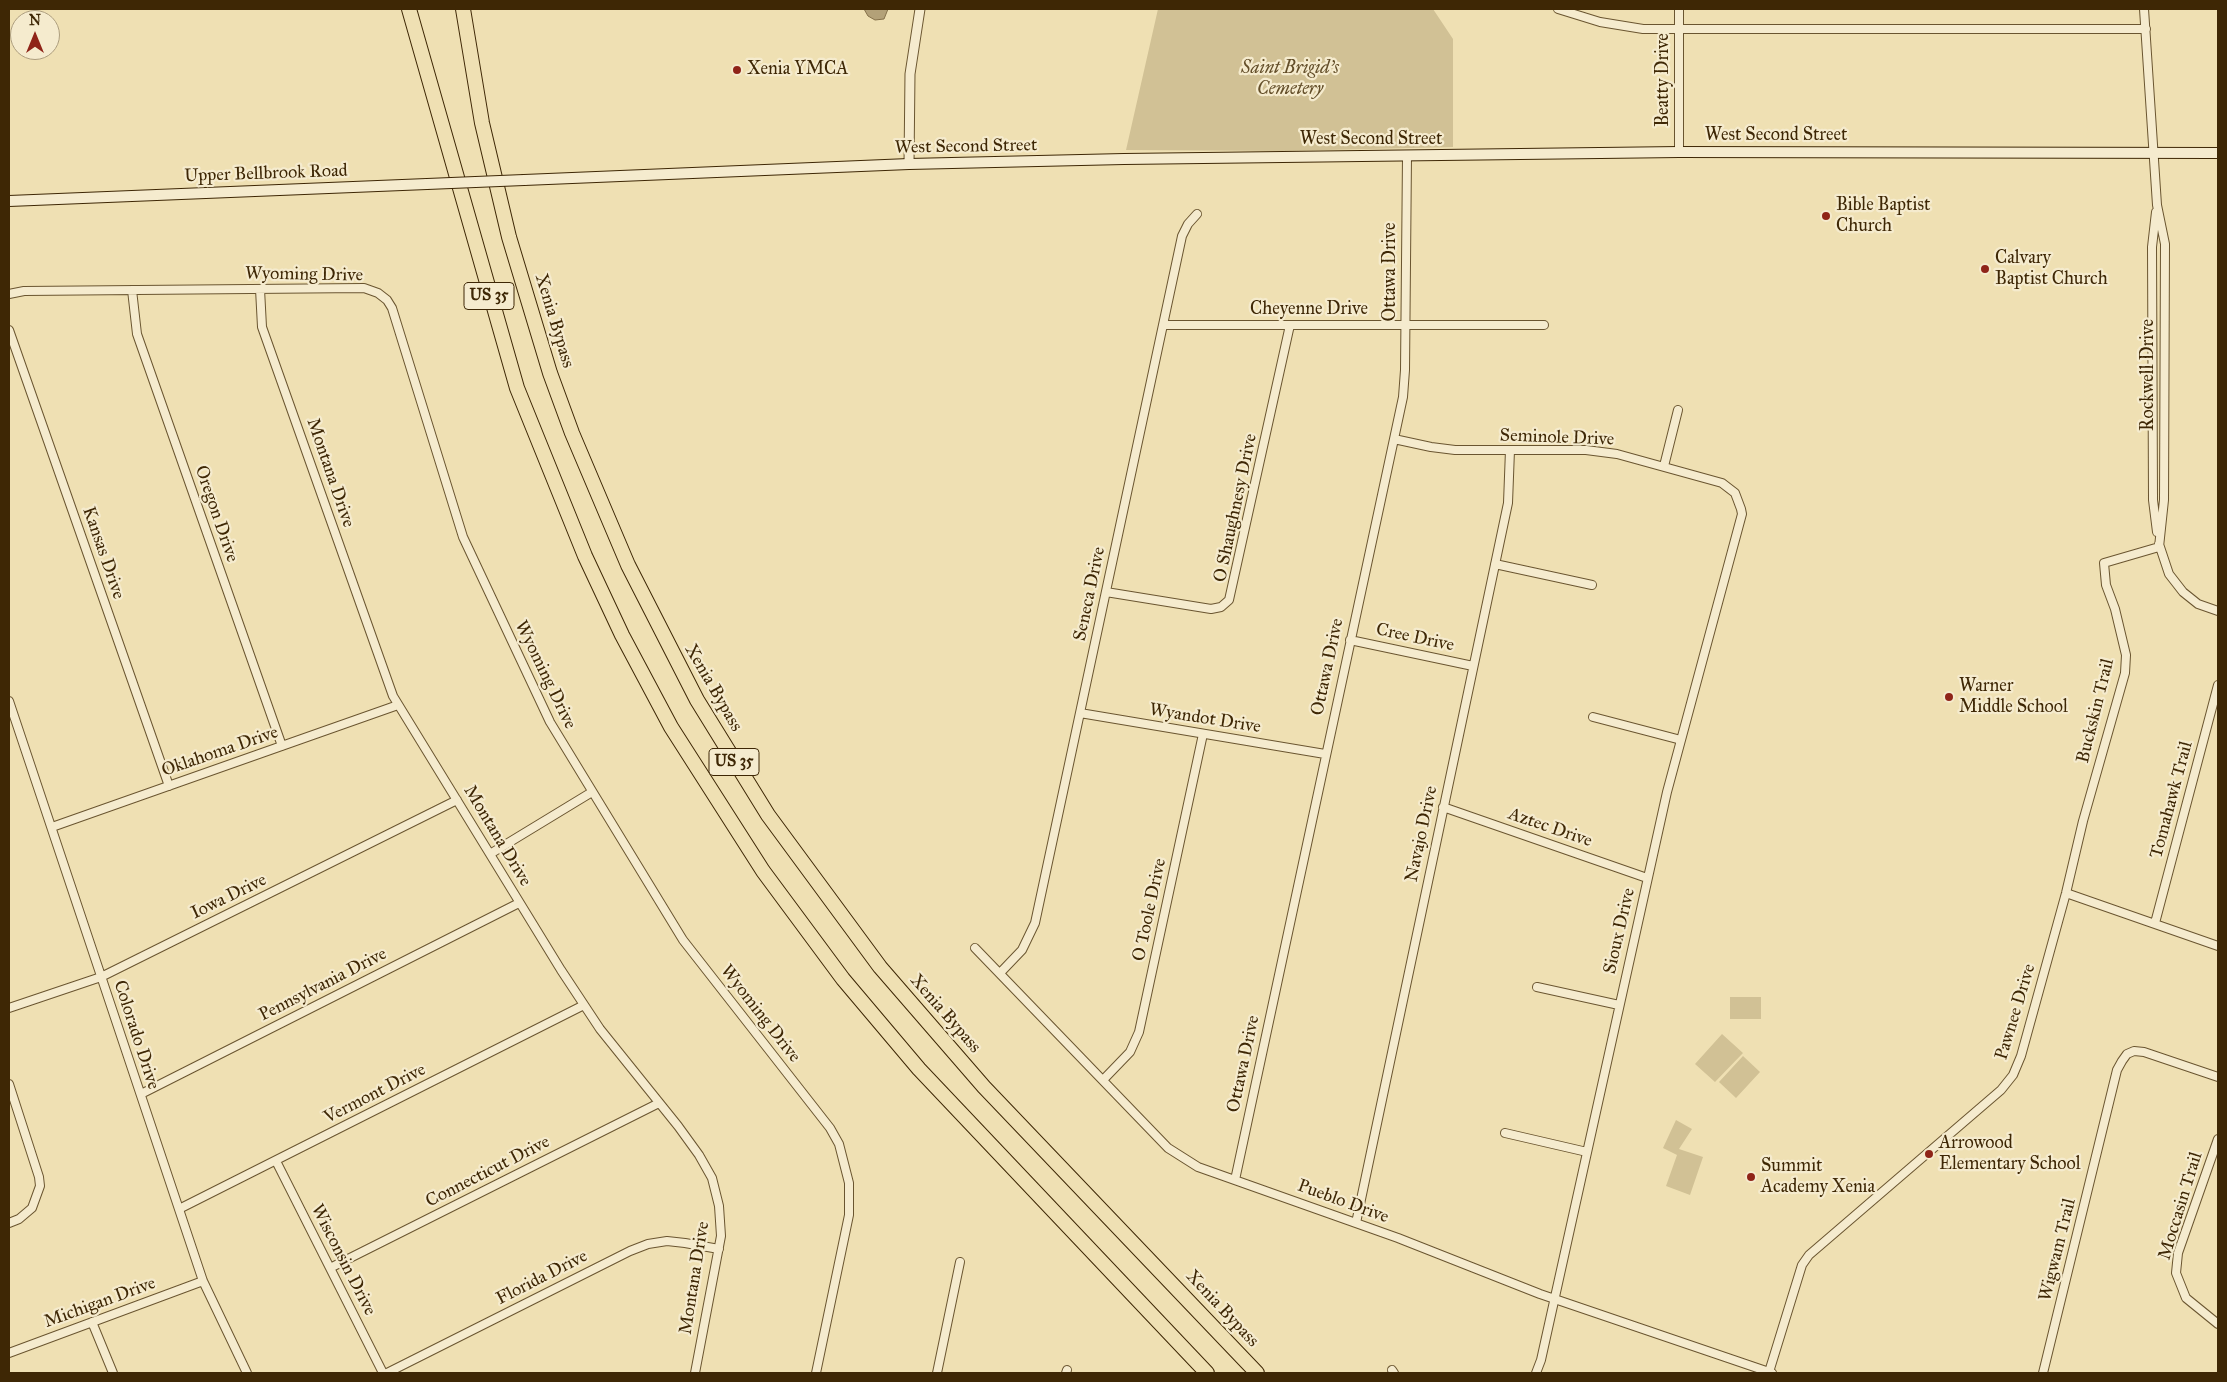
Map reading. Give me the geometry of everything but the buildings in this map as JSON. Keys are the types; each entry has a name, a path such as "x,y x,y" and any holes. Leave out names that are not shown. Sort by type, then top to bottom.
{"highway":[{"name":"US 35","path":"408,9 517,388 561,501 588,563 622,635 671,727 763,871 849,986 919,1069 1207,1373"},
{"name":"Xenia Bypass","path":"463,9 482,123 509,237 550,373 576,442 628,565 697,700 773,822 880,967 984,1087 1259,1373"}],"main road":[{"name":"West Second Street","path":"524,180 909,164 1679,152 2218,152"},
{"name":"Upper Bellbrook Road","path":"9,201 524,180"}],"street":[{"path":"909,164 910,74 920,9"},
{"path":"1558,9 1587,19 1622,26 1679,29 2146,29"},
{"name":"Beatty Drive","path":"1679,9 1679,152"},
{"name":"Rockwell Drive","path":"2144,9 2157,205 2165,244 2164,500 2160,547"},
{"name":"Ottawa Drive","path":"1235,1180 1404,387 1406,156"},
{"name":"Rockwell Drive","path":"2157,205 2152,247 2153,490 2160,547 2164,564 2183,592 2200,604 2218,611"},
{"name":"Seneca Drive","path":"1000,973 1022,950 1035,923 1182,236 1188,224 1197,214"},
{"name":"Wyoming Drive","path":"9,294 24,291 364,288 378,293 392,308 463,537 550,722 683,940 830,1128 839,1144 848,1174 849,1215 816,1373"},
{"name":"Montana Drive","path":"260,289 262,327 388,686 584,1005 600,1029 699,1155 712,1178 720,1214 719,1249 695,1373"},
{"name":"Oregon Drive","path":"132,290 137,334 282,746"},
{"name":"Cheyenne Drive","path":"1163,325 1544,325"},
{"name":"O Shaughnesy Drive","path":"1106,592 1211,610 1221,608 1230,600 1290,325"},
{"name":"Kansas Drive","path":"9,330 169,786"},
{"path":"1664,466 1678,410"},
{"name":"Seminole Drive","path":"1394,439 1439,448 1600,451 1722,482 1731,489 1738,499"},
{"name":"Navajo Drive","path":"1356,1223 1508,503 1510,450"},
{"name":"Sioux Drive","path":"1536,1373 1647,878 1681,740 1742,514 1738,499"},
{"name":"Buckskin Trail","path":"2066,893 2083,821 2125,673 2126,655 2122,633 2106,585 2104,563 2160,547"},
{"path":"1495,564 1592,585"},
{"name":"Cree Drive","path":"1350,640 1473,666"},
{"name":"Tomahawk Trail","path":"2154,923 2218,685"},
{"name":"Colorado Drive","path":"9,701 203,1282 247,1373"},
{"name":"Oklahoma Drive","path":"52,827 398,705"},
{"name":"Wyandot Drive","path":"1080,713 1326,754"},
{"path":"1594,717 1681,740"},
{"name":"O Toole Drive","path":"1103,1080 1130,1052 1139,1032 1203,734"},
{"path":"490,854 592,792"},
{"name":"Iowa Drive","path":"9,1008 102,977 457,800"},
{"name":"Aztec Drive","path":"1444,807 1647,878"},
{"path":"2066,893 2218,946"},
{"name":"Pawnee Drive","path":"1770,1373 1802,1265 1809,1255 2001,1090 2013,1075 2021,1056 2066,893"},
{"name":"Pennsylvania Drive","path":"140,1094 520,903"},
{"name":"Pueblo Drive","path":"975,948 1168,1148 1198,1167 1356,1223 1554,1299 1770,1373"},
{"path":"1537,987 1619,1005"},
{"name":"Vermont Drive","path":"179,1209 584,1005"},
{"name":"Wigwam Trail","path":"2043,1373 2117,1070 2122,1060 2134,1051 2144,1052 2218,1078"},
{"path":"9,1084 39,1177 37,1200 26,1215 9,1223"},
{"name":"Connecticut Drive","path":"330,1268 659,1103"},
{"path":"1505,1133 1586,1152"},
{"name":"Moccasin Trail","path":"2218,1139 2178,1253 2176,1268 2178,1282 2186,1298 2218,1324"},
{"name":"Wisconsin Drive","path":"276,1160 385,1373"},
{"name":"Florida Drive","path":"385,1373 621,1255 648,1244 676,1242 719,1249"},
{"path":"937,1373 960,1262"},
{"name":"Michigan Drive","path":"9,1353 203,1282"},
{"path":"92,1322 113,1373"}],"green space":[{"name":"Saint Brigid’s Cemetery","path":"1158,9 1433,9 1453,39 1453,147 1284,151 1126,150"},
{"path":"1730,997 1761,997 1761,1019 1730,1019"},
{"path":"1722,1034 1743,1053 1715,1082 1695,1064"},
{"path":"1743,1056 1760,1072 1736,1098 1719,1082"},
{"path":"1676,1120 1692,1129 1679,1149 1703,1157 1690,1195 1666,1186 1677,1155 1663,1148"}],"shaded area":[{"path":"864,9 888,9 884,19 875,20 868,16"}],"place":[{"name":"Xenia YMCA","path":"737,70"},
{"name":"Bible Baptist Church","path":"1826,216"},
{"name":"Calvary Baptist Church","path":"1985,269"},
{"name":"Warner Middle School","path":"1949,697"},
{"name":"Arrowood Elementary School","path":"1929,1154"},
{"name":"Summit Academy Xenia","path":"1751,1177"}]}
